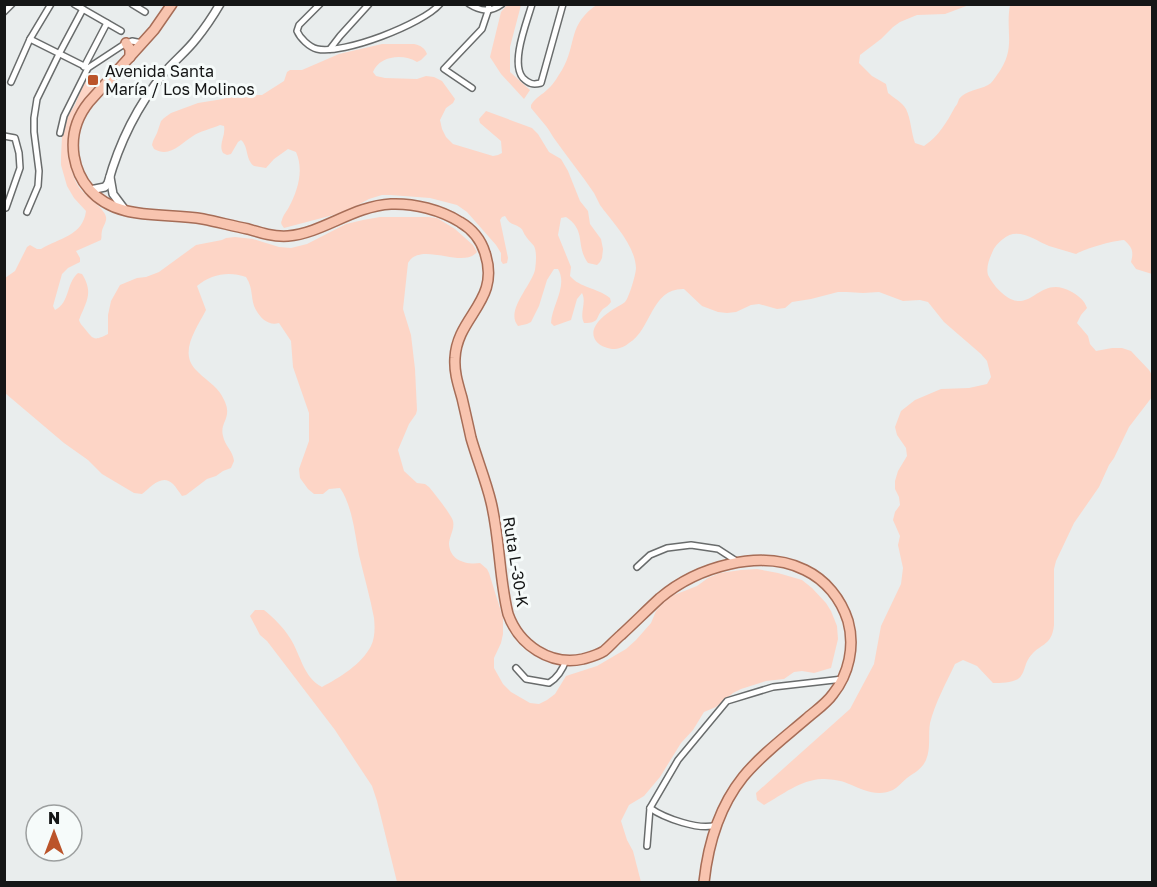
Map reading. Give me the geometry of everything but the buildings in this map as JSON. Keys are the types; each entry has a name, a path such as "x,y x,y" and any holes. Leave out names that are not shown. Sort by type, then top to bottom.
{"main road":[{"path":"90,190 74,160 76,126 85,107 154,30 172,4"},
{"path":"126,43 130,49 130,57"},
{"name":"Ruta L-30-K","path":"90,190 101,201 126,211 188,216 272,236 302,233 365,208 401,204 420,207 453,218 472,232 486,256 488,277 486,291 480,304 468,320 459,338 454,359 457,381 491,501 506,608 510,621 522,639 545,655 566,660 586,658 604,651 658,600 686,580 717,567 768,561 794,566 815,576 832,592 844,612 850,634 850,657 843,679 829,700 764,755 743,777 731,795 717,825 710,847 704,882"}],"street":[{"path":"4,12 12,4"},
{"path":"11,82 30,39 51,4"},
{"path":"74,4 121,31"},
{"path":"132,4 146,12"},
{"path":"90,190 105,187 126,133 148,95 171,65 196,40 220,4"},
{"path":"320,4 299,25 297,33 315,48 330,49 354,45 393,32 430,14 440,4"},
{"path":"330,49 369,4"},
{"path":"469,4 479,9 497,8 502,4"},
{"path":"531,4 517,65 520,75 533,84 540,83 563,4"},
{"path":"472,88 444,69 482,29 488,8"},
{"path":"27,212 38,186 39,171 34,132 39,94 83,9"},
{"path":"60,133 64,116 107,23"},
{"path":"30,39 86,68"},
{"path":"86,68 126,43 135,41 142,43"},
{"path":"4,136 15,138 20,168 6,208"},
{"path":"110,175 113,194 126,211"},
{"path":"637,567 650,555 667,548 691,545 718,549 739,563"},
{"path":"516,668 526,679 549,683 560,672 566,660"},
{"path":"647,846 650,808 678,760 727,701 772,687 843,679"},
{"path":"650,808 667,818 709,828 717,825"}],"shaded area":[{"path":"598,4 969,5 945,14 917,15 900,22 860,55 859,63 872,76 886,84 888,93 906,109 915,143 924,146 942,129 959,99 989,84 1003,65 1009,48 1010,5 1152,5 1152,274 1136,269 1131,262 1132,249 1124,240 1099,245 1076,254 1020,234 1008,235 998,244 987,269 996,287 1012,300 1028,299 1051,287 1060,287 1079,297 1087,308 1077,323 1088,336 1090,344 1096,351 1122,348 1131,351 1152,375 1152,397 1129,427 1099,487 1074,523 1056,561 1054,625 1051,637 1029,658 1020,677 1012,681 993,683 977,666 963,660 955,664 932,716 926,760 920,768 893,790 874,793 842,781 822,779 799,785 764,805 757,800 756,793 850,709 874,664 881,626 901,584 903,568 898,545 900,536 893,520 900,505 895,481 907,456 906,448 897,435 895,427 901,411 915,400 941,389 969,388 987,384 991,377 987,361 944,322 928,302 903,301 879,292 838,292 792,302 785,308 777,309 759,304 727,313 702,306 684,289 673,290 658,302 637,337 619,348 612,349 598,343 594,336 596,326 603,317 625,302 636,271 635,259 594,193 531,105 556,80 567,61 581,19"},
{"path":"507,5 521,5 510,47 510,72 530,90 524,99 501,74 490,57 501,12"},
{"path":"382,44 414,44 425,50 427,54 417,62 399,57 386,59 380,62 373,72 376,76 385,78 417,79 426,76 442,81 455,99 446,108 440,120 446,137 453,144 493,156 502,153 501,141 480,123 479,119 486,111 532,128 549,152 561,159 580,201 588,211 590,224 601,239 603,249 600,262 597,265 588,263 576,228 566,217 561,218 558,235 571,267 570,276 610,298 611,302 595,321 584,323 582,293 577,299 571,320 554,326 551,323 561,282 558,269 554,269 547,280 531,322 518,326 515,313 520,298 533,276 536,251 521,229 510,223 505,216 500,220 508,258 507,263 503,264 501,253 496,245 467,212 457,205 430,198 382,195 337,214 284,228 281,221 299,180 300,166 296,152 288,149 266,168 254,166 241,140 231,154 223,153 221,146 224,126 220,125 195,135 170,151 154,149 152,145 161,121 171,113 198,103 231,96 239,98 262,95 284,81 290,70 302,70 339,54"},
{"path":"96,74 99,80 73,118 69,135 69,155 77,183 81,190 103,210 106,221 101,240 76,251 80,262 62,274 53,306 55,310 60,307 74,277 78,273 82,274 88,292 79,320 88,333 95,338 108,334 111,301 120,285 159,272 196,245 235,237 291,248 307,244 346,224 363,220 380,217 428,217 437,218 455,229 473,245 477,252 470,257 422,254 414,257 408,263 403,309 411,335 417,410 398,450 404,471 417,483 429,487 452,518 453,527 449,544 452,554 460,561 480,563 489,573 503,618 503,634 494,658 494,668 503,684 511,692 530,703 539,704 547,700 555,694 566,676 597,666 626,649 651,623 656,611 669,597 697,586 720,573 757,569 778,573 802,580 826,603 837,626 838,639 831,668 814,673 794,672 784,679 766,681 741,689 716,707 704,712 660,777 644,796 629,805 621,821 633,851 641,882 397,882 372,786 335,730 260,635 250,616 255,610 264,610 275,619 290,638 311,678 322,687 356,665 367,653 374,636 374,621 353,520 344,495 340,488 329,489 323,494 314,494 300,478 299,469 309,441 309,413 293,367 291,341 279,323 269,323 258,313 246,277 233,274 220,275 197,286 206,310 194,332 189,355 195,369 217,389 226,403 227,414 222,431 234,461 231,468 207,479 186,495 182,496 173,484 165,480 157,482 142,494 134,493 102,474 5,393 5,278 15,271 27,247 30,245 41,249 62,239 75,231 84,219 86,211 67,186 61,165 62,137 66,119 75,105 85,79"}],"place":[{"name":"Avenida Santa María / Los Molinos","path":"93,80"}]}
